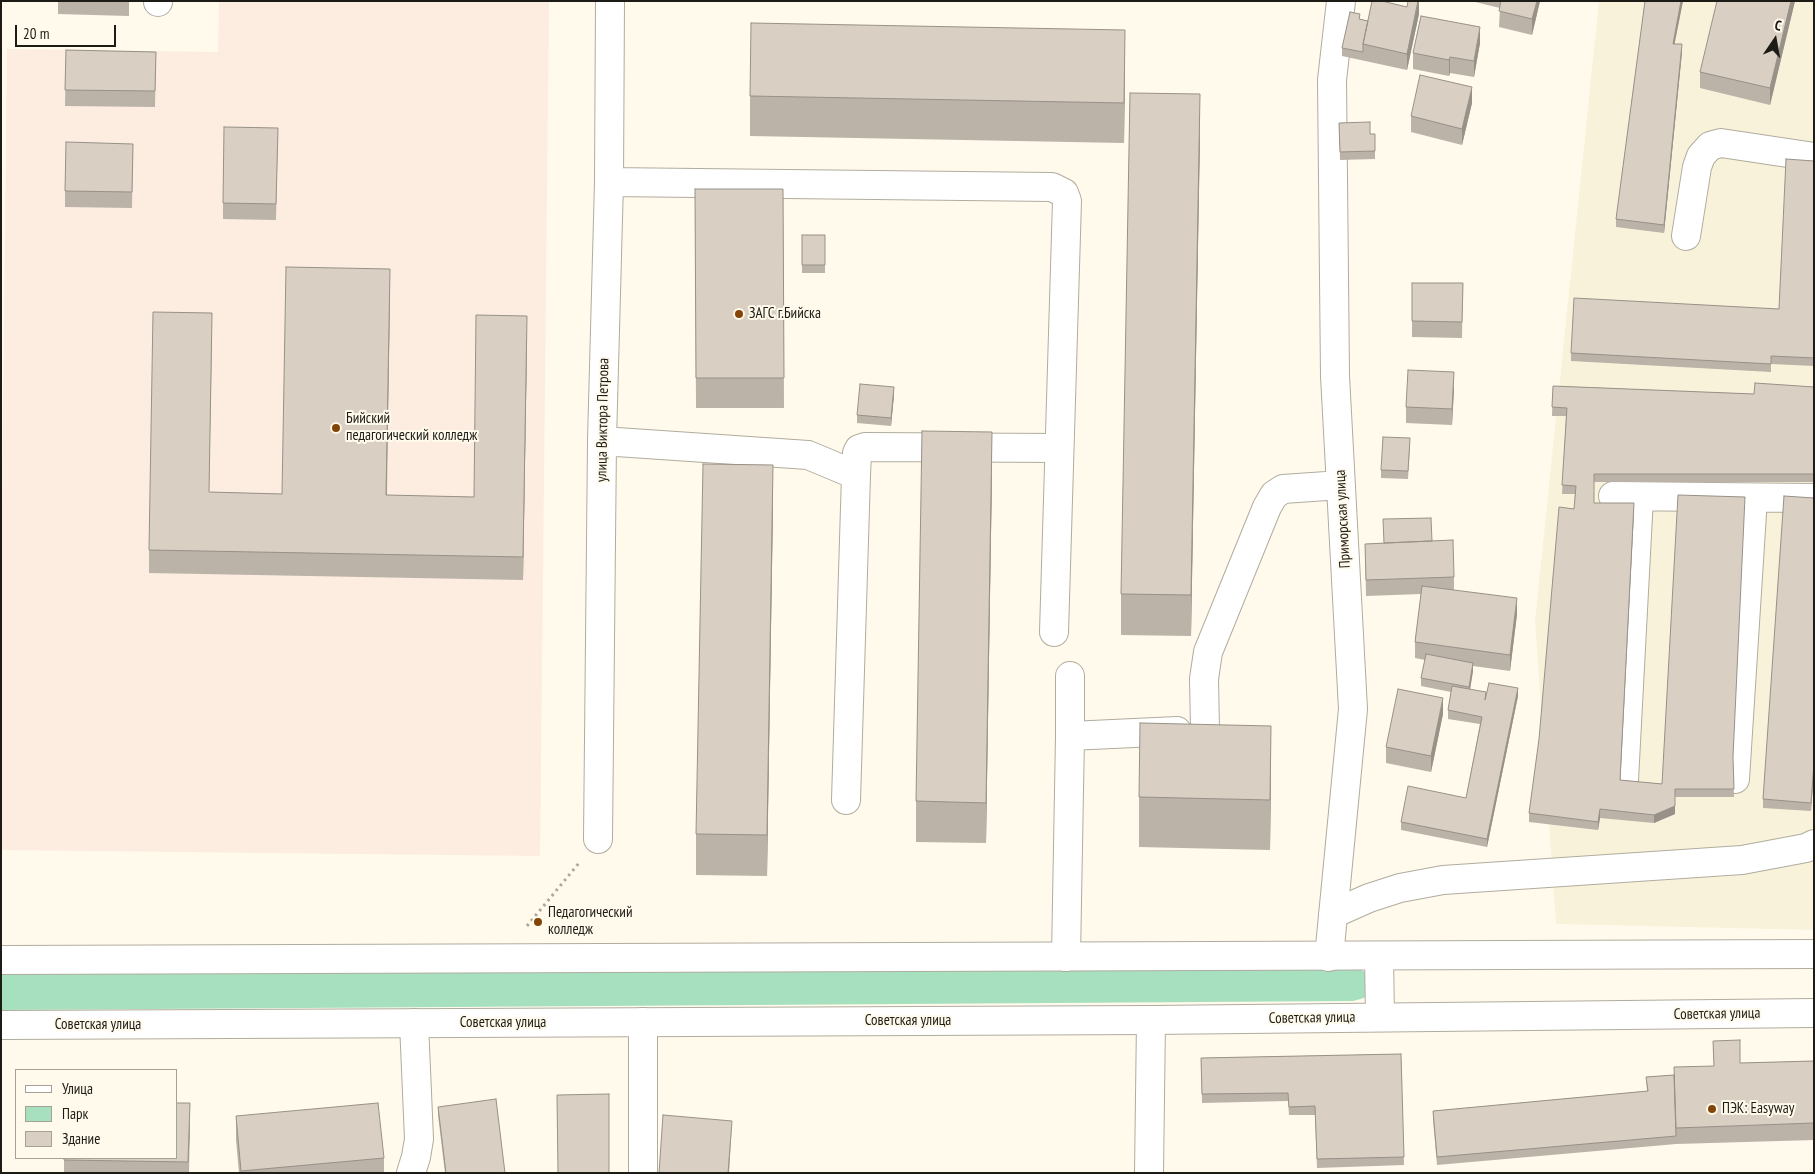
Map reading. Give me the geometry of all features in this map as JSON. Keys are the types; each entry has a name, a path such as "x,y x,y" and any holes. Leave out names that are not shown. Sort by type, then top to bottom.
{"main road":[{"name":"улица Виктора Петрова","path":"598,839 602,440 609,182 610,1"},
{"name":"Приморская улица","path":"1329,957 1353,710 1335,376 1332,80 1341,1"},
{"path":"1686,236 1697,167 1701,156 1710,146 1721,143 1814,157"},
{"path":"609,182 1052,187 1064,193 1067,201 1054,632"},
{"path":"602,440 808,455 856,475"},
{"path":"846,800 858,449 865,447 1059,448"},
{"path":"1070,736 1218,729 1204,680 1208,652 1267,507 1274,495 1284,489 1341,485"},
{"path":"1624,780 1626,497 1814,498"},
{"path":"1735,779 1753,498"},
{"path":"1066,958 1070,676"},
{"path":"1333,914 1369,898 1400,888 1443,880 1742,860 1806,848 1814,844"},
{"path":"1,960 1066,958 1814,954"},
{"path":"1379,956 1380,1017"},
{"name":"Советская улица","path":"1,1025 1151,1020 1814,1013"},
{"path":"1149,1173 1151,1020"},
{"path":"643,1022 643,1173"},
{"path":"414,1023 418,1139 414,1168"}],"path":[{"path":"500,959 598,839"}],"shaded area":[{"path":"219,1 549,1 540,856 1,850 1,601 7,49 218,52"},
{"path":"1599,1 1814,1 1814,930 1556,924 1535,621"}],"green space":[{"path":"1359,969 1369,976 1368,993 1364,998 1353,1001 1,1010 1,973"}],"building":[{"path":"1372,1 1382,1 1407,7 1408,1 1418,1 1407,54 1363,44"},
{"path":"1501,1 1537,1 1532,19 1499,11"},
{"path":"1645,1 1681,1 1673,44 1682,44 1664,225 1616,219"},
{"path":"1717,1 1791,1 1770,88 1700,72"},
{"path":"1350,12 1360,14 1359,19 1368,21 1363,52 1342,48"},
{"path":"1421,16 1480,27 1474,61 1450,57 1449,60 1413,53"},
{"path":"751,23 1125,30 1124,103 750,96"},
{"path":"66,50 156,52 155,91 65,90"},
{"path":"1420,75 1472,87 1462,129 1411,116"},
{"path":"1130,93 1200,94 1191,595 1121,594"},
{"path":"1370,122 1370,134 1375,134 1375,151 1340,152 1339,123"},
{"path":"224,127 278,128 276,204 223,203"},
{"path":"66,142 133,144 132,192 65,191"},
{"path":"1786,159 1814,161 1814,358 1771,356 1771,364 1571,353 1574,298 1779,309"},
{"name":"ЗАГС г.Бийска","path":"695,189 783,189 784,378 696,378"},
{"path":"802,235 825,235 825,265 802,265"},
{"name":"Бийский педагогический колледж","path":"286,267 390,269 386,495 474,497 476,315 527,316 523,557 149,550 153,312 212,313 209,492 282,494"},
{"path":"1412,283 1463,283 1462,322 1412,321"},
{"path":"1408,370 1454,372 1452,409 1406,407"},
{"path":"1755,383 1814,387 1814,474 1594,474 1594,503 1634,503 1620,780 1662,784 1678,495 1745,497 1733,757 1734,789 1675,789 1675,806 1654,815 1600,809 1598,822 1529,813 1539,739 1559,507 1574,509 1576,486 1562,485 1567,408 1552,407 1553,386 1754,394"},
{"path":"860,384 894,387 891,418 857,415"},
{"path":"922,431 992,432 986,803 916,801"},
{"path":"1383,437 1410,438 1408,471 1381,470"},
{"path":"703,464 773,465 767,835 696,834"},
{"path":"1784,496 1814,498 1814,763 1811,803 1763,799"},
{"path":"1431,518 1432,541 1384,543 1383,519"},
{"path":"1453,540 1454,577 1366,580 1365,544"},
{"path":"1422,586 1517,598 1510,655 1415,642"},
{"path":"1426,654 1473,663 1469,687 1421,678"},
{"path":"1489,683 1518,688 1487,839 1401,822 1408,786 1466,798 1482,717 1448,710 1452,686 1486,692 1485,700"},
{"path":"1398,689 1443,698 1431,756 1386,747"},
{"path":"1140,723 1271,726 1270,800 1139,797"},
{"path":"1740,1040 1740,1063 1814,1061 1814,1123 1676,1128 1674,1067 1714,1066 1713,1041"},
{"path":"1401,1054 1404,1157 1317,1159 1315,1106 1289,1107 1288,1093 1202,1094 1201,1058"},
{"path":"1674,1075 1676,1136 1437,1157 1433,1111 1648,1091 1646,1077"},
{"path":"609,1094 609,1173 558,1173 557,1095"},
{"path":"496,1099 505,1173 446,1173 438,1107"},
{"path":"178,1103 190,1103 188,1162 64,1160 178,1159"},
{"path":"378,1103 384,1158 241,1171 236,1116"},
{"path":"663,1115 732,1121 728,1173 659,1173"}],"place":[{"name":"ЗАГС г.Бийска","path":"739,314"},
{"name":"Бийский педагогический колледж","path":"336,428"},
{"name":"Педагогический колледж","path":"538,922"},
{"name":"ПЭК: Easyway","path":"1712,1109"}]}
